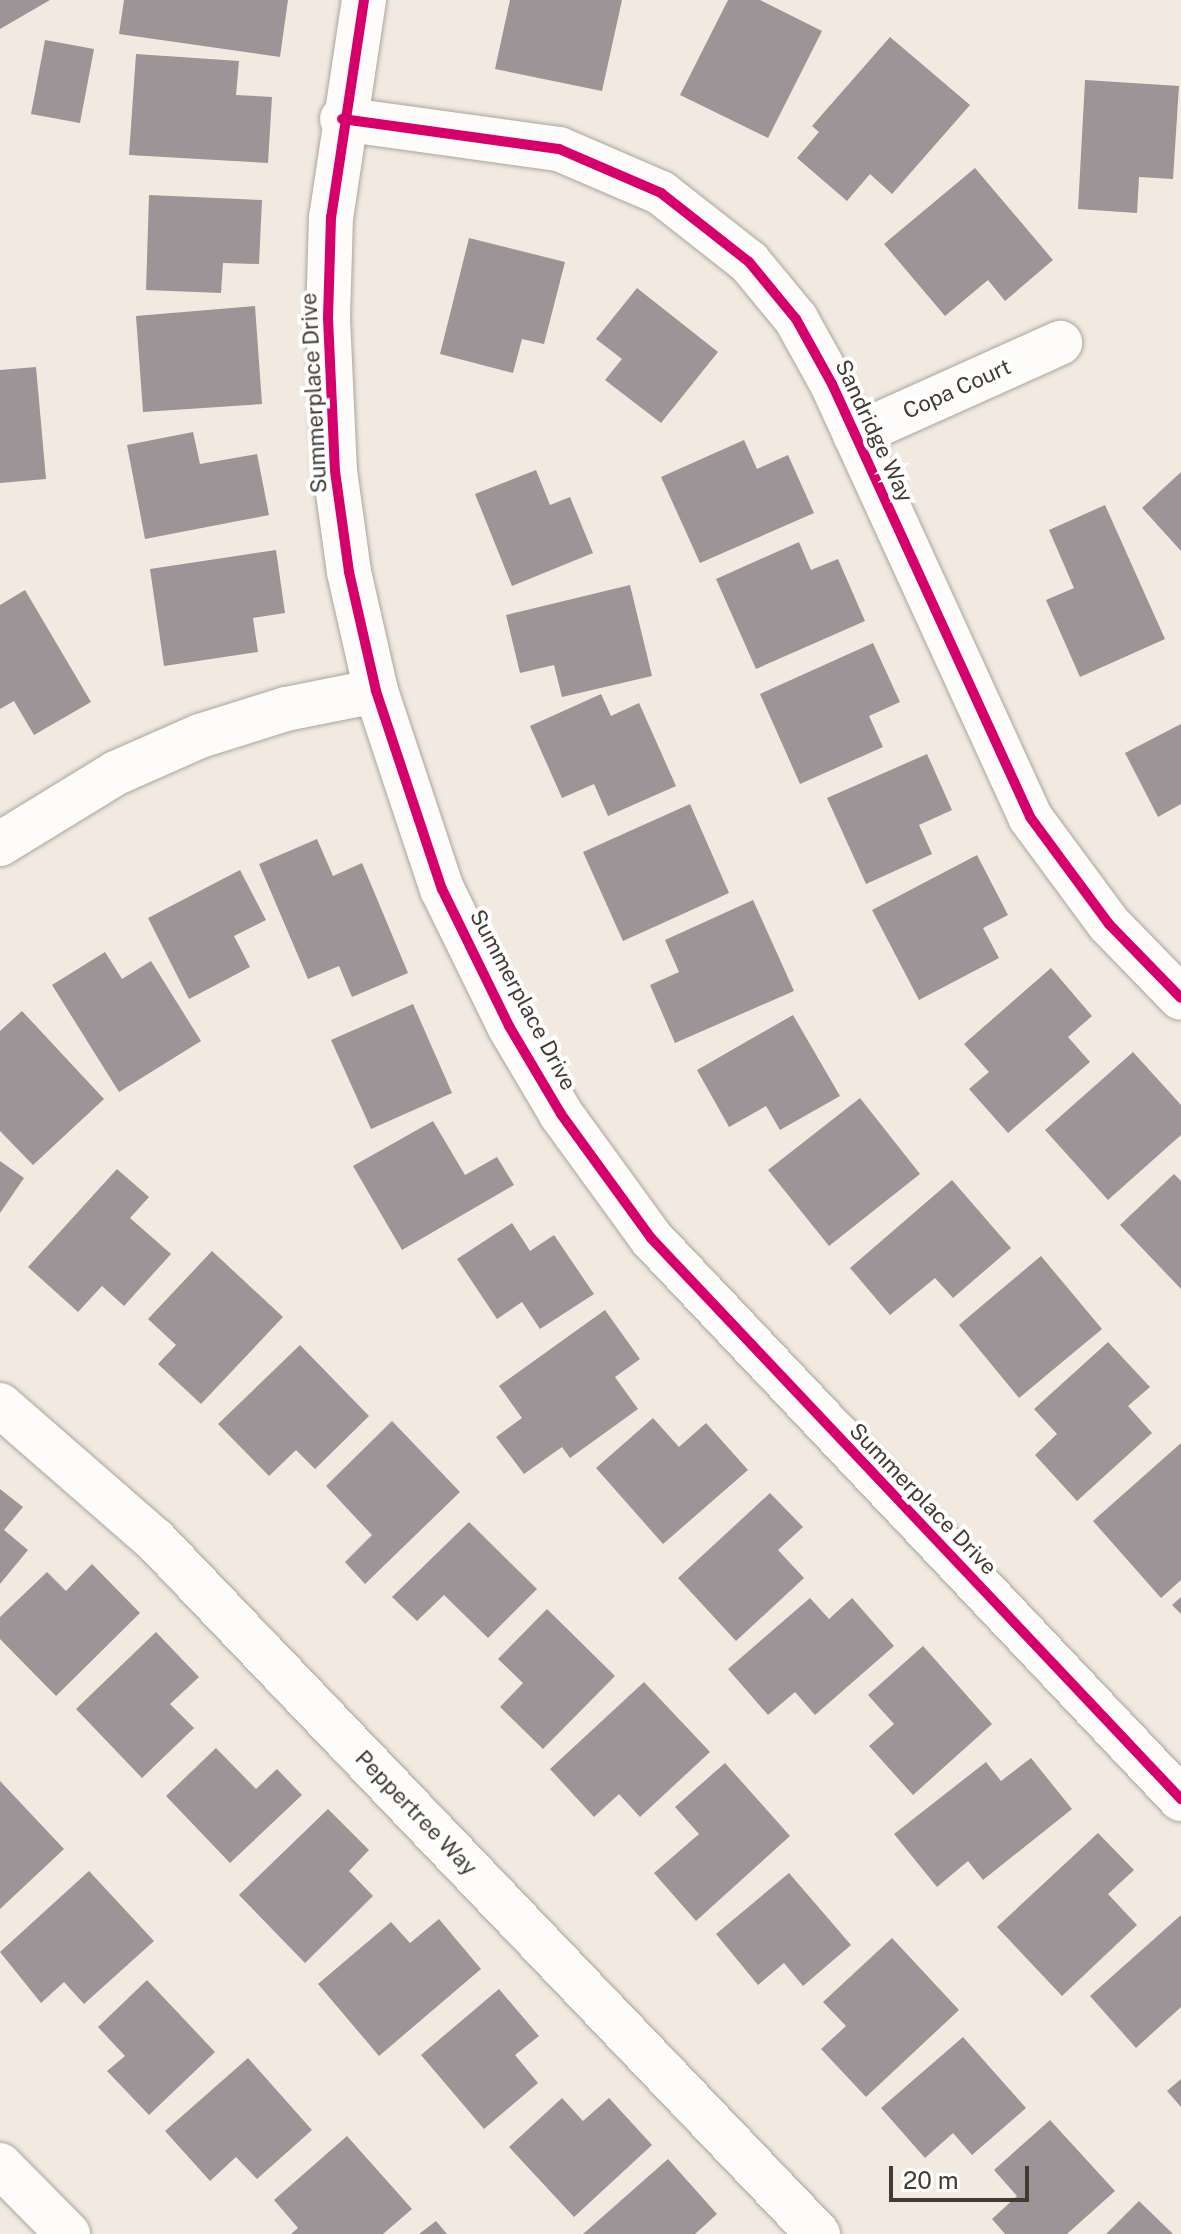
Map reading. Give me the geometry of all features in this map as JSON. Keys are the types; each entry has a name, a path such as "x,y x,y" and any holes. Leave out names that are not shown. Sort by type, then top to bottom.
{"street":[{"name":"Summerplace Drive","path":"364,0 342,119 328,318 335,471 349,572 376,691 442,889 509,1026 561,1114 651,1238 1181,1799"},
{"name":"Sandridge Way","path":"342,119 522,140 572,154 661,193 749,262 796,319 855,435 1030,817 1109,924 1181,998"},
{"name":"Copa Court","path":"855,435 1060,343"},
{"path":"0,844 116,773 200,736 286,709 376,691"},
{"name":"Peppertree Way","path":"0,1405 155,1540 818,2234"},
{"path":"0,2165 68,2234"}],"building":[{"path":"0,0 50,0 0,29"},
{"path":"124,0 288,0 280,57 119,34"},
{"path":"510,0 622,0 602,91 495,69"},
{"path":"728,0 760,0 822,31 768,138 680,95"},
{"path":"890,37 970,105 892,194 870,174 847,201 797,158 819,132 812,126"},
{"path":"45,40 94,49 80,123 31,114"},
{"path":"136,54 239,61 236,95 272,97 268,163 129,155"},
{"path":"1085,80 1179,86 1173,179 1139,177 1137,213 1078,209"},
{"path":"975,168 1053,260 1005,301 988,280 945,316 884,244"},
{"path":"149,195 262,200 259,264 223,263 221,293 146,290"},
{"path":"469,238 565,262 544,344 522,339 513,373 440,354"},
{"path":"637,288 718,352 661,423 605,380 622,359 596,339"},
{"path":"255,306 262,404 143,412 136,316"},
{"path":"36,367 46,479 0,483 0,370"},
{"path":"193,432 200,464 257,454 269,515 145,539 127,445"},
{"path":"744,440 757,469 788,455 814,513 700,563 661,477"},
{"path":"536,470 550,505 570,497 593,553 512,586 475,494"},
{"path":"1181,472 1181,551 1142,508"},
{"path":"1105,505 1165,639 1080,677 1046,600 1074,588 1049,530"},
{"path":"799,542 811,570 838,559 865,621 756,669 716,579"},
{"path":"276,550 285,613 253,618 258,652 164,666 150,569"},
{"path":"630,585 652,676 562,697 554,665 520,673 506,615"},
{"path":"25,590 91,702 34,735 14,701 0,709 0,605"},
{"path":"873,643 900,702 869,716 883,747 800,784 760,694"},
{"path":"601,694 611,716 639,703 676,786 608,816 594,784 562,798 530,726"},
{"path":"1181,724 1181,804 1158,817 1125,753"},
{"path":"927,754 952,810 919,825 932,854 866,884 827,798"},
{"path":"690,804 729,893 623,941 583,852"},
{"path":"317,839 333,876 362,863 408,973 352,997 339,966 308,979 259,864"},
{"path":"977,855 1008,915 983,928 999,958 919,1000 872,910"},
{"path":"240,870 266,920 234,936 250,967 189,999 148,918"},
{"path":"753,900 794,991 675,1043 650,985 679,972 665,940"},
{"path":"105,952 122,979 151,961 201,1041 119,1092 52,985"},
{"path":"1051,968 1092,1016 1068,1037 1090,1062 1008,1133 969,1089 989,1072 964,1044"},
{"path":"413,1004 452,1093 371,1129 331,1040"},
{"path":"22,1011 104,1099 33,1165 0,1131 0,1031"},
{"path":"793,1015 840,1096 780,1130 766,1106 729,1127 697,1070"},
{"path":"1133,1052 1181,1105 1181,1135 1108,1200 1045,1130"},
{"path":"860,1098 920,1174 829,1246 768,1170"},
{"path":"433,1121 465,1175 497,1157 514,1185 402,1250 353,1166"},
{"path":"0,1161 24,1178 0,1213"},
{"path":"117,1169 149,1197 130,1218 171,1254 124,1306 102,1286 78,1312 28,1267"},
{"path":"1174,1174 1181,1181 1181,1289 1120,1225"},
{"path":"952,1180 1011,1248 953,1298 935,1278 890,1315 850,1268"},
{"path":"512,1223 530,1251 554,1235 594,1294 540,1329 522,1302 497,1319 457,1259"},
{"path":"212,1251 283,1317 201,1404 158,1364 176,1345 148,1319"},
{"path":"1041,1256 1102,1329 1019,1398 959,1325"},
{"path":"605,1310 640,1359 615,1377 638,1409 570,1458 562,1447 524,1474 496,1437 522,1418 499,1386"},
{"path":"1108,1342 1150,1387 1128,1406 1152,1433 1077,1501 1035,1455 1057,1434 1034,1409"},
{"path":"300,1345 369,1416 315,1469 296,1450 269,1476 218,1424"},
{"path":"653,1418 679,1447 706,1423 748,1470 663,1544 596,1468"},
{"path":"392,1421 460,1492 365,1584 345,1562 372,1535 326,1486"},
{"path":"1181,1443 1181,1580 1161,1598 1093,1521"},
{"path":"0,1489 23,1507 4,1530 28,1550 0,1584"},
{"path":"770,1493 803,1527 778,1550 804,1578 736,1641 678,1578"},
{"path":"469,1522 537,1589 488,1638 444,1595 417,1621 392,1597"},
{"path":"92,1564 140,1613 56,1696 0,1639 0,1617 47,1572 66,1591"},
{"path":"1181,1597 1181,1614 1172,1605"},
{"path":"810,1598 829,1619 852,1598 894,1646 815,1715 795,1692 768,1715 728,1669"},
{"path":"547,1609 615,1676 543,1749 500,1707 523,1683 498,1659"},
{"path":"156,1632 199,1677 170,1704 194,1728 142,1778 76,1709"},
{"path":"923,1646 992,1724 913,1795 869,1746 894,1724 868,1695"},
{"path":"644,1682 710,1752 640,1817 619,1794 594,1817 550,1769"},
{"path":"216,1748 256,1789 277,1769 302,1795 230,1863 166,1796"},
{"path":"1031,1758 1072,1809 983,1880 968,1861 937,1887 894,1834 986,1762 1001,1781"},
{"path":"725,1763 790,1836 696,1921 654,1873 699,1834 675,1807"},
{"path":"0,1781 64,1849 0,1909"},
{"path":"328,1809 369,1850 349,1871 373,1896 305,1963 239,1895"},
{"path":"1098,1833 1134,1870 1108,1894 1137,1925 1062,1996 997,1927"},
{"path":"89,1871 154,1941 84,2004 64,1982 41,2003 0,1952"},
{"path":"789,1873 851,1945 803,1986 784,1963 758,1985 716,1934"},
{"path":"1181,1915 1181,2007 1136,2048 1090,1996"},
{"path":"439,1919 481,1969 379,2056 318,1984 391,1922 410,1943"},
{"path":"892,1938 959,2010 866,2097 821,2049 846,2026 823,2002"},
{"path":"147,1980 215,2052 149,2115 107,2071 125,2056 98,2027"},
{"path":"499,1989 539,2036 515,2055 538,2083 484,2129 421,2055"},
{"path":"963,2037 1026,2108 972,2155 953,2133 925,2158 881,2108"},
{"path":"248,2058 312,2130 257,2179 236,2157 210,2181 165,2131"},
{"path":"1181,2079 1181,2107 1167,2091"},
{"path":"562,2098 583,2121 609,2098 652,2145 574,2217 509,2147"},
{"path":"1050,2120 1115,2191 1067,2234 1005,2234 992,2219 1017,2196 994,2170"},
{"path":"347,2136 412,2209 383,2234 291,2234 298,2228 274,2200"},
{"path":"668,2159 717,2214 695,2234 583,2234"},
{"path":"1139,2201 1173,2234 1106,2234"},
{"path":"436,2221 447,2234 419,2234"}],"cycle path":[{"path":"364,0 331,217 328,318 335,471 349,572 376,691 442,889 509,1026 561,1114 651,1238 1181,1799"},
{"path":"342,119 559,149 661,193 749,262 796,319 832,384 1030,817 1109,924 1181,998"}]}
